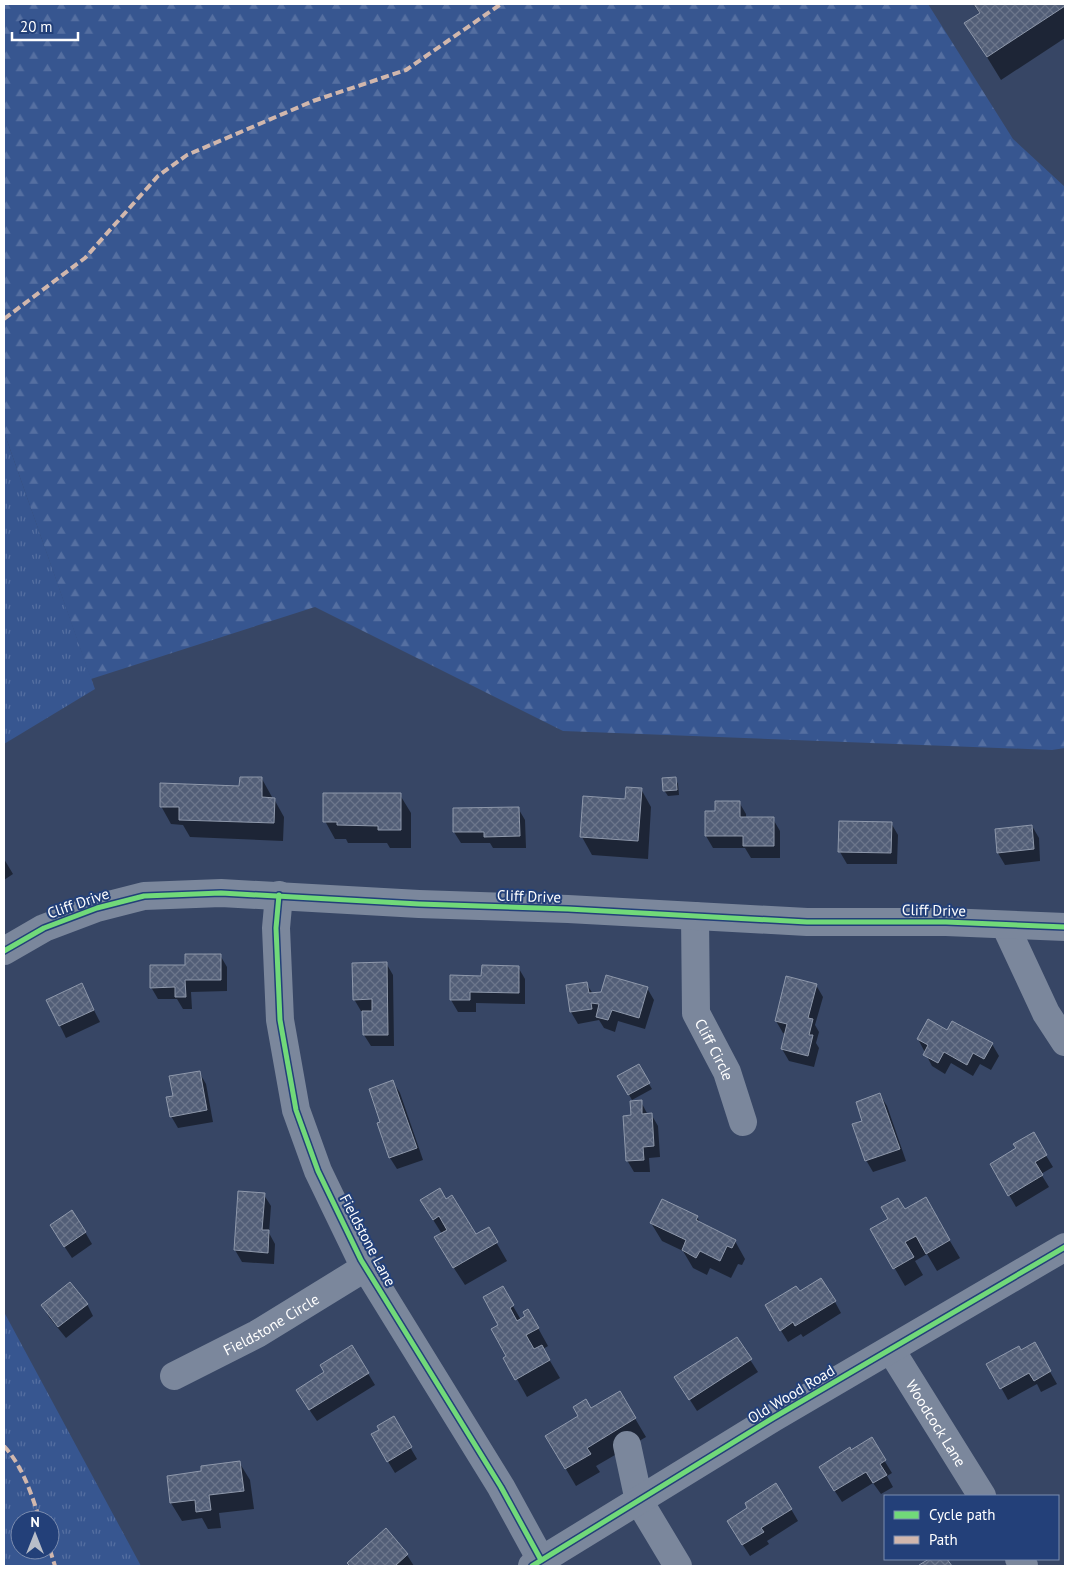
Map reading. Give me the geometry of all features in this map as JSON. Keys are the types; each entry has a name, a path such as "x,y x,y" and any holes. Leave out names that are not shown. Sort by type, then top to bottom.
{"street":[{"name":"Cliff Drive","path":"4,951 53,925 96,908 144,896 221,893 807,922 946,922 1065,927"},
{"name":"Fieldstone Lane","path":"279,895 276,928 280,1020 296,1110 318,1171 366,1267 501,1487 536,1563"},
{"name":"Cliff Circle","path":"695,916 696,1013 727,1072 744,1122"},
{"path":"1005,925 1046,1013 1065,1042"},
{"name":"Old Wood Road","path":"536,1563 773,1418 1065,1247"},
{"name":"Fieldstone Circle","path":"174,1376 257,1334 366,1267"},
{"name":"Woodcock Lane","path":"891,1350 981,1495"},
{"path":"627,1445 639,1501 678,1566"}],"green space":[{"path":"4,4 928,4 1013,139 1065,187 1065,748 1052,750 563,731 315,607 91,679 4,432"},
{"path":"4,432 95,689 4,744"},
{"path":"4,1312 141,1566 4,1566"}],"building":[{"path":"974,4 1065,4 1065,6 987,57 964,23 980,13"},
{"path":"240,777 262,777 262,797 275,798 274,823 179,820 179,807 160,807 160,783 239,786"},
{"path":"676,777 677,790 663,791 662,778"},
{"path":"626,787 642,788 638,841 580,837 583,796 625,799"},
{"path":"323,793 401,793 401,830 378,830 378,826 337,825 337,822 323,822"},
{"path":"715,801 740,801 740,817 774,817 774,846 743,846 743,836 705,836 705,811 715,811"},
{"path":"519,807 520,836 484,837 484,832 453,832 453,808"},
{"path":"839,821 892,822 891,853 838,852"},
{"path":"1032,825 1034,849 997,853 995,829"},
{"path":"185,954 221,954 221,980 185,980 186,997 175,997 175,987 150,988 150,965 185,965"},
{"path":"387,962 388,1035 363,1035 362,1011 372,1011 372,999 353,1000 352,963"},
{"path":"482,965 519,966 519,993 470,992 470,1000 450,1000 450,975 481,976"},
{"path":"606,975 648,987 639,1018 612,1010 608,1020 596,1017 599,1004 591,1003 592,1009 570,1012 566,985 587,982 589,993 601,992"},
{"path":"786,976 817,984 808,1018 813,1019 809,1035 813,1035 808,1056 781,1049 787,1024 775,1021"},
{"path":"82,983 94,1010 59,1026 46,1000"},
{"path":"928,1019 947,1030 952,1021 993,1043 984,1059 973,1053 967,1065 944,1052 938,1063 923,1055 928,1045 917,1039"},
{"path":"639,1064 650,1083 628,1095 617,1076"},
{"path":"200,1071 207,1110 170,1117 166,1097 173,1096 169,1076"},
{"path":"393,1080 417,1148 389,1158 377,1123 380,1122 369,1089"},
{"path":"880,1093 900,1149 865,1161 852,1124 862,1121 856,1102"},
{"path":"642,1100 642,1114 652,1113 654,1146 643,1147 644,1160 626,1161 623,1116 631,1115 630,1101"},
{"path":"1034,1132 1047,1155 1035,1162 1043,1175 1008,1196 990,1164 1016,1148 1013,1144"},
{"path":"440,1188 446,1199 452,1195 476,1234 489,1227 498,1242 453,1268 434,1237 447,1230 439,1216 433,1220 420,1200"},
{"path":"238,1191 265,1193 262,1230 269,1230 268,1253 234,1250"},
{"path":"926,1197 950,1240 926,1254 916,1236 905,1242 914,1257 893,1269 870,1229 888,1219 881,1207 898,1198 905,1209"},
{"path":"662,1199 698,1216 696,1220 736,1240 732,1248 727,1246 720,1261 700,1251 696,1258 682,1250 686,1240 650,1223"},
{"path":"72,1210 86,1232 64,1247 50,1225"},
{"path":"821,1278 836,1301 795,1326 793,1322 780,1331 765,1305 796,1286 800,1291"},
{"path":"70,1282 88,1304 58,1327 41,1305"},
{"path":"503,1286 514,1305 510,1308 517,1321 525,1316 523,1312 528,1309 539,1328 526,1335 534,1349 542,1345 550,1360 515,1380 503,1358 506,1356 491,1329 498,1325 483,1297"},
{"path":"737,1337 752,1359 689,1400 674,1377"},
{"path":"1035,1342 1051,1371 1034,1381 1029,1373 1000,1389 986,1364 1019,1346 1021,1350"},
{"path":"352,1345 369,1373 309,1410 296,1390 324,1372 320,1365"},
{"path":"620,1391 636,1418 587,1448 591,1454 565,1469 545,1436 578,1416 573,1407 586,1399 591,1408"},
{"path":"394,1416 412,1447 387,1462 371,1434 379,1430 377,1426"},
{"path":"872,1437 886,1460 880,1464 887,1475 873,1483 866,1472 834,1491 819,1467 850,1447 851,1450"},
{"path":"240,1461 244,1491 209,1495 211,1510 196,1512 195,1500 170,1503 167,1476 201,1471 201,1466"},
{"path":"776,1483 792,1509 761,1528 764,1532 742,1545 727,1521 747,1508 745,1503"},
{"path":"386,1528 408,1554 395,1566 350,1566 347,1563"},
{"path":"927,1560 948,1560 952,1566 920,1566"}],"marked path":[{"path":"4,319 85,258 158,176 187,155 313,101 406,70 501,4"},
{"path":"4,1446 21,1472 37,1510"},
{"path":"53,1560 55,1566"}],"cycle path":[{"path":"4,951 44,928 97,908 144,896 221,893 807,922 946,922 1065,927"},
{"path":"279,895 276,928 280,1020 296,1110 318,1171 361,1260 501,1487 541,1560"},
{"path":"532,1566 773,1418 1065,1247"}]}
